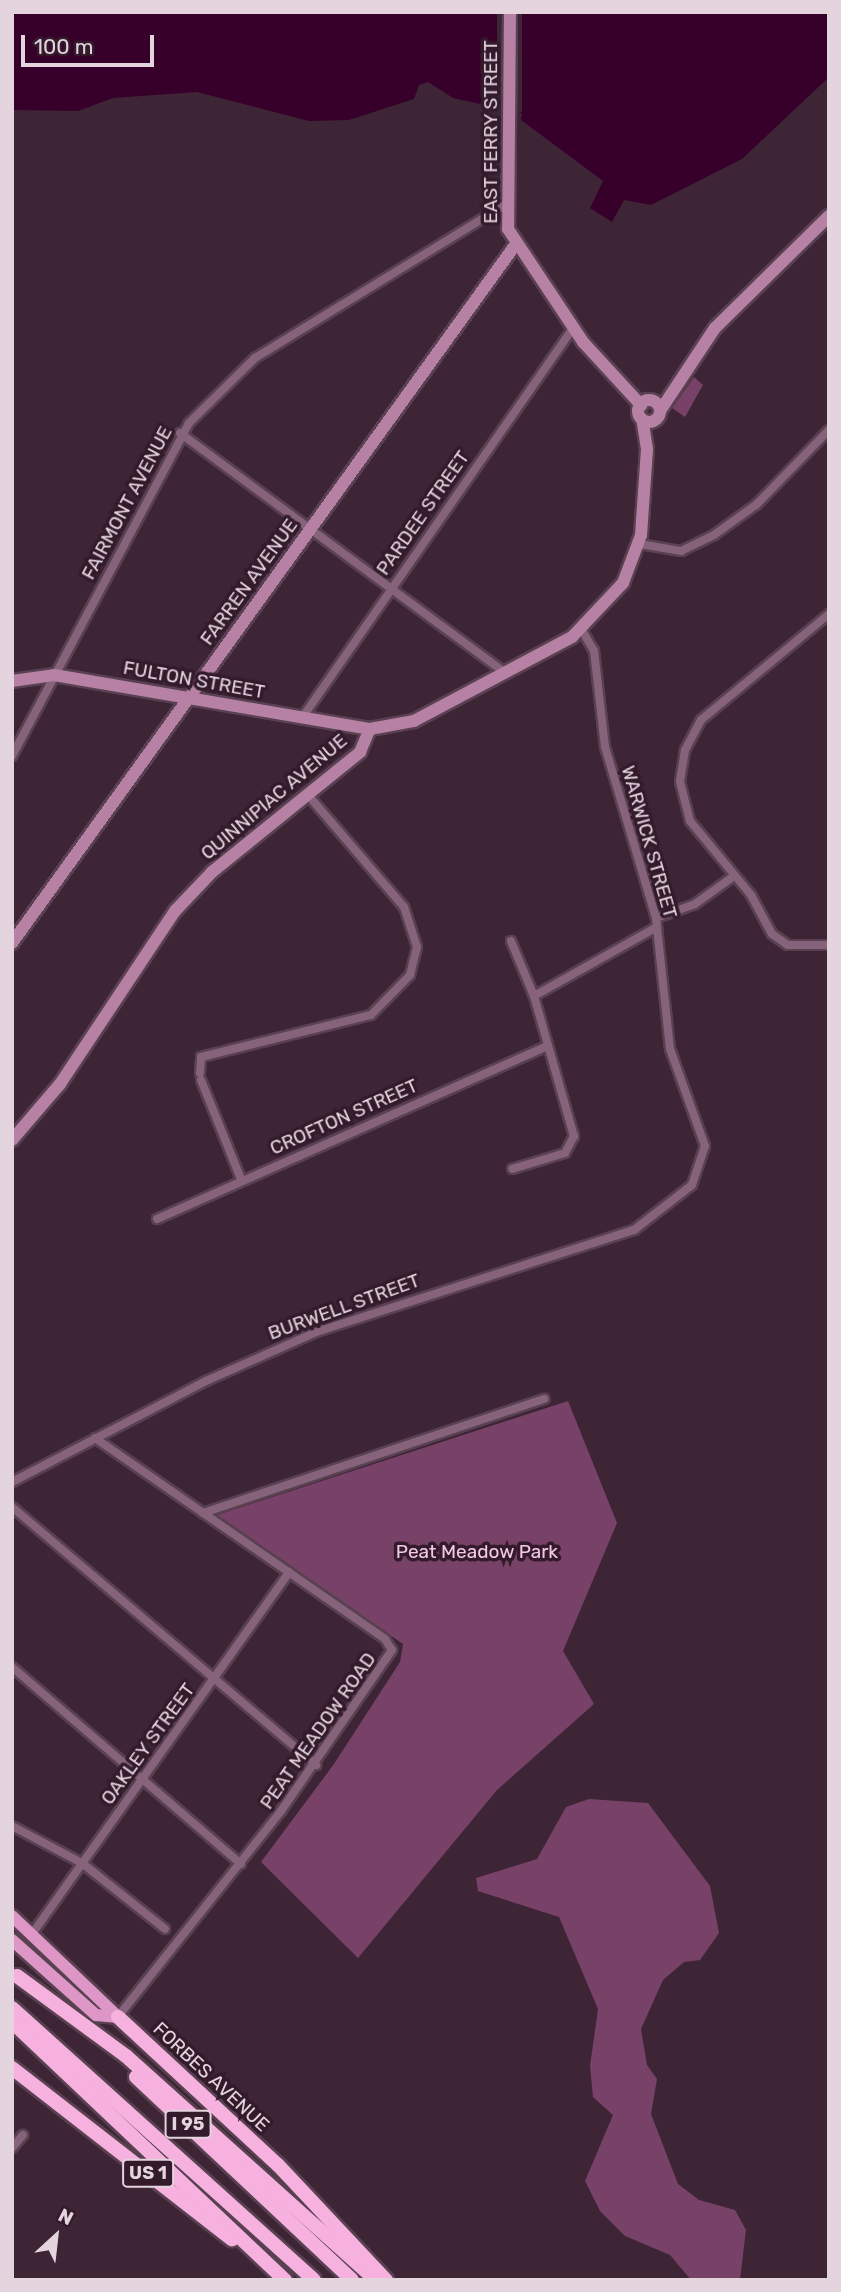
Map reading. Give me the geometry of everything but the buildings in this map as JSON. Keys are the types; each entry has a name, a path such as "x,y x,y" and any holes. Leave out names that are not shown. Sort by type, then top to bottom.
{"highway":[{"name":"I 95","path":"15,1974 189,2124 352,2280"},
{"path":"15,1974 126,2056 376,2280"},
{"name":"I 95","path":"12,2008 314,2280"},
{"name":"FORBES AVENUE","path":"118,2017 278,2165 386,2280"},
{"path":"12,2022 283,2280"},
{"name":"US 1","path":"12,2068 283,2280"}],"main road":[{"name":"EAST FERRY STREET","path":"510,19 506,204 516,244 573,328 658,415"},
{"name":"QUINNIPIAC AVENUE","path":"647,449 658,415 674,382 720,321 829,216"},
{"name":"FARREN AVENUE","path":"12,943 516,244"},
{"name":"QUINNIPIAC AVENUE","path":"12,1140 60,1084 175,911 212,872 309,796 365,746 370,729 414,721 582,629 627,578 640,544 647,449 642,419 645,403 674,382"},
{"path":"642,419 658,415"},
{"name":"FULTON STREET","path":"12,681 54,675 370,729"},
{"name":"FORBES AVENUE","path":"12,1916 118,2017"},
{"name":"FORBES AVENUE","path":"12,1940 96,2015 118,2017"}],"street":[{"name":"FAIRMONT AVENUE","path":"12,756 180,433 255,358 506,204"},
{"name":"PARDEE STREET","path":"302,718 390,586 573,328"},
{"path":"640,544 681,551 714,535 757,505 829,430"},
{"path":"180,433 505,673"},
{"path":"829,614 708,712 685,750 685,809 779,942 829,946"},
{"name":"WARWICK STREET","path":"582,629 594,651 605,747 656,922 670,1049 705,1146 692,1185"},
{"path":"242,1179 201,1077 201,1058 371,1015 410,975 417,947 404,906 309,796"},
{"path":"534,996 656,922 695,904 734,876"},
{"path":"511,941 534,996 545,1047 574,1136 565,1153 512,1169"},
{"name":"CROFTON STREET","path":"156,1219 545,1047"},
{"name":"BURWELL STREET","path":"12,1482 260,1354 343,1321 619,1237 672,1206 692,1185"},
{"path":"203,1513 544,1399"},
{"name":"PEAT MEADOW ROAD","path":"95,1438 289,1572 392,1650 316,1765 241,1864 118,2017"},
{"path":"12,1507 316,1765"},
{"name":"OAKLEY STREET","path":"32,1934 289,1572"},
{"path":"12,1667 241,1864"},
{"path":"12,1826 82,1863 165,1929"},
{"path":"12,2148 23,2135"}],"green space":[{"path":"694,377 703,385 685,417 672,408"},
{"name":"Peat Meadow Park","path":"568,1401 617,1523 563,1651 594,1704 497,1790 358,1958 261,1862 334,1764 400,1662 403,1644 217,1515"},
{"path":"589,1799 648,1803 710,1886 719,1933 700,1960 684,1962 663,1980 641,2029 647,2065 657,2079 651,2114 678,2184 699,2200 735,2210 746,2230 740,2280 691,2280 670,2255 625,2236 600,2211 585,2181 613,2115 593,2097 590,2066 598,2009 559,1917 478,1891 476,1878 537,1859 566,1807"}],"shaded area":[{"path":"12,12 829,12 829,77 742,159 651,205 624,200 612,222 590,208 603,181 521,120 522,113 453,98 428,82 419,85 414,99 349,120 309,121 197,92 113,98 78,111 12,110"}],"pier":[{"path":"497,12 522,12 522,112 497,112"}]}
